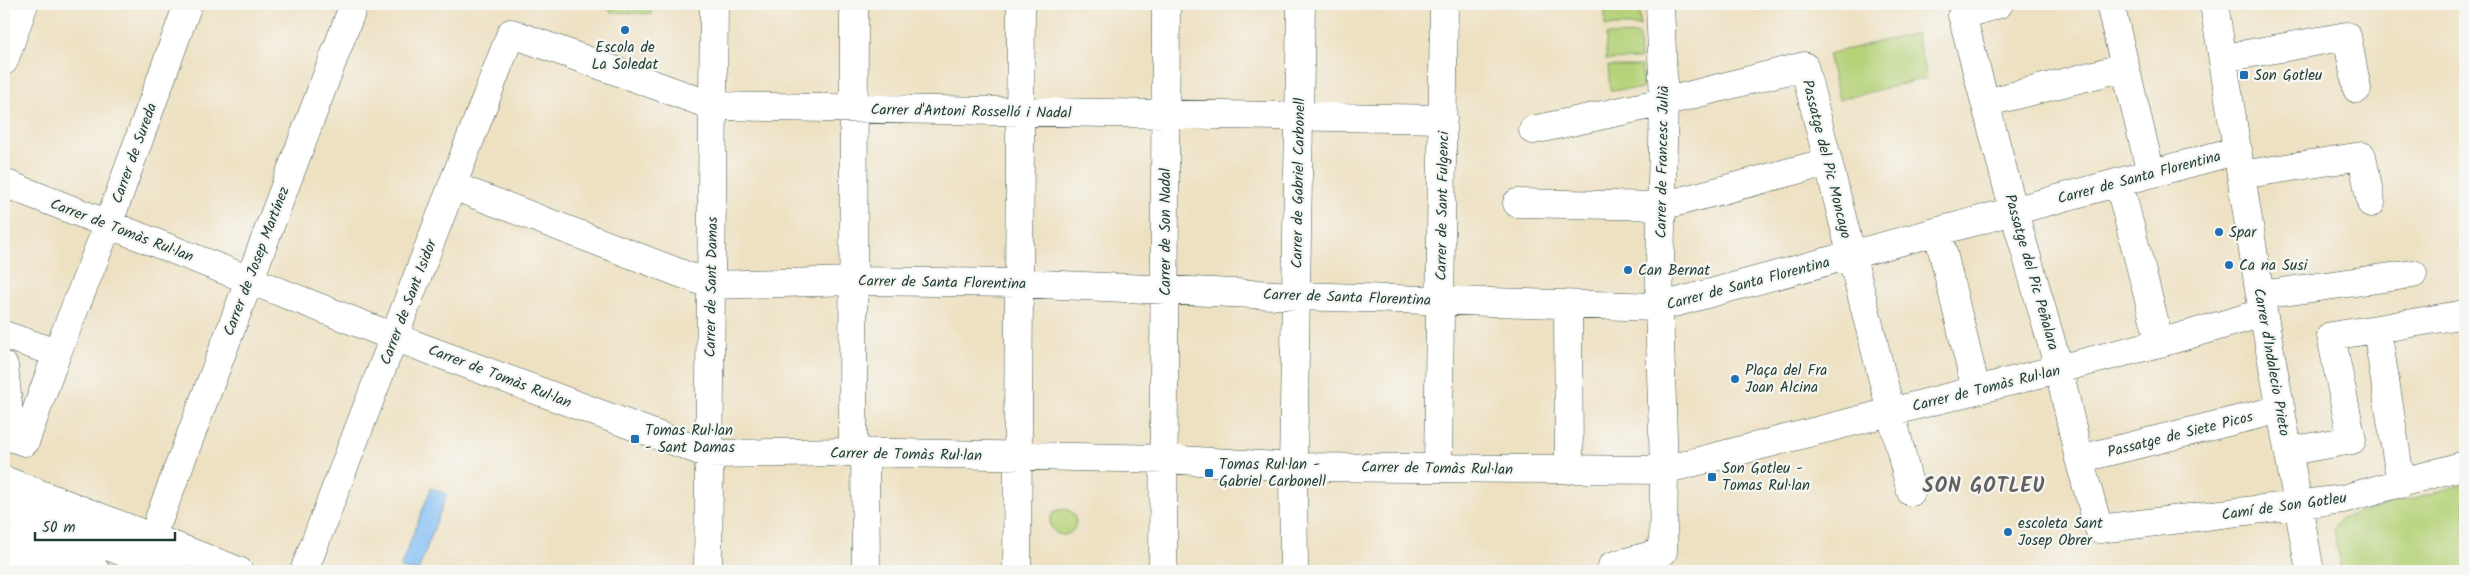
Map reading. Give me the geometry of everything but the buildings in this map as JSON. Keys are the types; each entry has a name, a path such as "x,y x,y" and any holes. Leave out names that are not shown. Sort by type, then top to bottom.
{"main road":[{"path":"4,61 24,4"},
{"name":"Carrer de Sureda","path":"4,366 8,405 8,436 25,442 57,353 108,225 188,4"},
{"name":"Carrer de Josep Martínez","path":"159,519 354,4"},
{"name":"Carrer de Sant Damas","path":"708,571 714,4"},
{"path":"854,4 854,281 859,452 866,571"},
{"path":"1017,570 1022,4"},
{"name":"Carrer de Son Nadal","path":"1163,571 1166,4"},
{"name":"Carrer de Gabriel Carbonell","path":"1294,571 1302,4"},
{"name":"Carrer de Sant Fulgenci","path":"1438,468 1444,4"},
{"name":"Carrer de Francesc Julià","path":"1660,4 1664,102 1659,308 1664,470"},
{"name":"Passatge del Pic Peñalara","path":"1999,4 1962,16 2014,212 2059,369 2079,459 2099,529"},
{"path":"2110,4 2151,174"},
{"name":"Carrer d'Indalecio Prieto","path":"2214,4 2262,304 2310,571"},
{"name":"Carrer d'Antoni Rosselló i Nadal","path":"512,33 713,106 1443,119"},
{"name":"Carrer de Sant Isidor","path":"304,571 512,33"},
{"path":"2224,58 2347,36 2357,89"},
{"name":"Passatge del Pic Moncayo","path":"1533,130 1664,102 1804,66 1911,492"},
{"path":"1985,103 2125,67"},
{"name":"Carrer de Santa Florentina","path":"453,186 710,285 854,281 1019,284 1297,296 1659,308 2151,174 2240,162 2362,156 2371,203"},
{"path":"1517,203 1662,206 1828,162"},
{"name":"Carrer de Tomàs Rul·lan","path":"4,183 394,337 708,454 859,452 1164,459 1294,466 1664,470 2160,343 2262,304 2413,274"},
{"path":"2119,183 2160,343"},
{"path":"1938,232 1976,390"},
{"path":"1568,305 1569,470"},
{"path":"2288,451 2352,440 2332,336 2465,314"},
{"path":"2377,329 2401,484"},
{"path":"4,335 57,353"},
{"name":"Passatge de Siete Picos","path":"2079,459 2281,409"},
{"name":"Camí de Son Gotleu","path":"2099,529 2344,499 2465,465"},
{"path":"1612,566 1663,552 1664,470"},
{"path":"4,480 239,571"},
{"path":"4,506 172,571"},
{"path":"4,536 96,571"},
{"path":"4,562 28,571"}],"green space":[{"path":"610,4 652,4 651,14 610,12"},
{"path":"1605,4 1640,4 1640,26 1605,26"},
{"path":"1916,33 1927,78 1839,100 1828,54"},
{"path":"1639,34 1640,59 1606,60 1606,35"},
{"path":"1608,66 1642,66 1642,89 1610,90"},
{"path":"2465,484 2465,571 2341,571 2334,529 2341,518"},
{"path":"1063,509 1073,512 1076,522 1073,532 1063,535 1053,532 1050,522 1053,512"}],"water":[{"path":"431,488 447,494 418,571 400,568"}],"place":[{"name":"Escola de La Soledat","path":"625,30"},
{"name":"Son Gotleu","path":"2244,75"},
{"name":"Spar","path":"2219,232"},
{"name":"Ca na Susi","path":"2229,265"},
{"name":"Can Bernat","path":"1628,270"},
{"name":"Plaça del Fra Joan Alcina","path":"1735,379"},
{"name":"Tomas Rul·lan - Sant Damas","path":"635,439"},
{"name":"Tomas Rul·lan - Gabriel Carbonell","path":"1209,473"},
{"name":"Son Gotleu - Tomas Rul·lan","path":"1712,477"},
{"name":"escoleta Sant Josep Obrer","path":"2008,532"}],"district":[{"name":"SON GOTLEU","path":"1984,485"}]}
